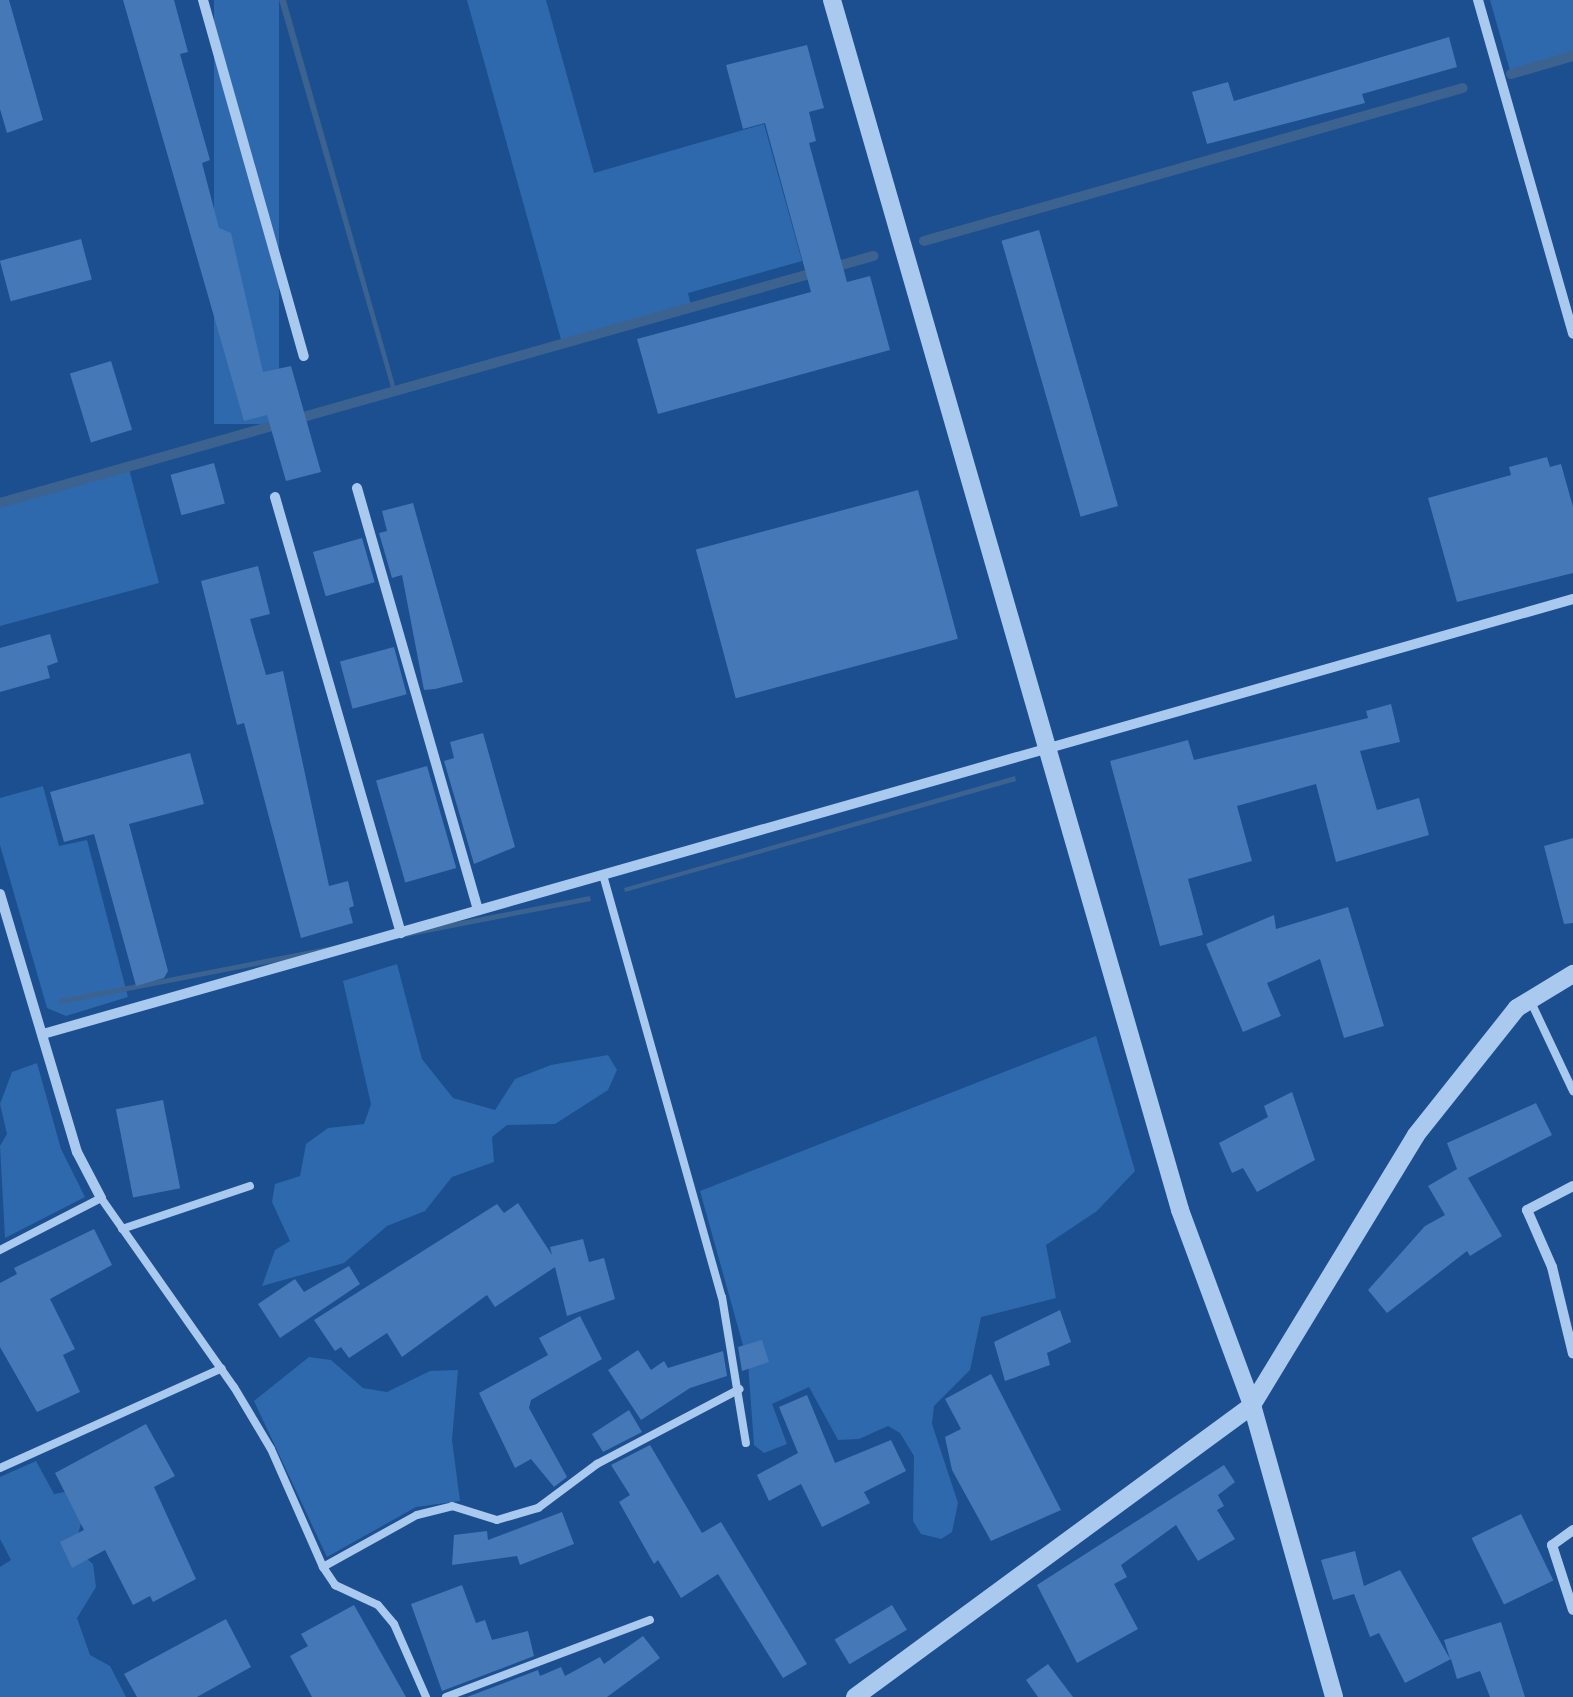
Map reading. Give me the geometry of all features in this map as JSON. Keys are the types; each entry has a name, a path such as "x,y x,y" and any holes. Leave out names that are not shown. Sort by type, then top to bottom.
{"street":[{"path":"203,0 304,356"},
{"path":"832,0 1180,1210 1252,1404 1334,1697"},
{"path":"1478,0 1573,334"},
{"path":"357,488 478,910"},
{"path":"276,497 401,933"},
{"path":"43,1034 1573,599"},
{"path":"0,894 77,1152 101,1198"},
{"path":"855,1697 1252,1404 1416,1135 1482,1047 1530,1000 1573,974"},
{"path":"1573,1186 1528,1210 1552,1266 1573,1354"},
{"path":"1573,1530 1552,1545 1573,1610"}],"lane":[{"path":"604,875 722,1298 746,1443"},
{"path":"1530,1000 1573,1091"},
{"path":"122,1229 250,1186"},
{"path":"0,1250 101,1198 222,1368 270,1449 322,1567 335,1585 386,1614 426,1697"},
{"path":"0,1468 222,1368"},
{"path":"322,1567 417,1515 452,1506 497,1520 538,1508 597,1464 740,1390"},
{"path":"446,1697 650,1620"}],"shaded area":[{"path":"214,0 279,0 279,424 214,424"},
{"path":"279,0 286,0 396,389 392,391"},
{"path":"467,0 546,0 594,173 764,124 802,261 688,293 691,306 562,343"},
{"path":"1490,0 1573,0 1573,56 1511,74"},
{"path":"129,469 159,583 0,626 0,506"},
{"path":"1015,776 1016,781 625,892 624,888"},
{"path":"43,786 59,846 87,840 128,997 66,1016 47,1008 0,845 0,798"},
{"path":"590,896 591,901 60,1004 59,999"},
{"path":"397,964 422,1059 453,1098 495,1110 515,1079 551,1065 608,1055 617,1070 608,1090 555,1124 507,1125 492,1137 494,1162 452,1177 425,1211 387,1226 344,1263 262,1286 275,1250 290,1241 272,1202 275,1184 300,1176 306,1144 328,1128 364,1124 371,1104 343,981"},
{"path":"1096,1036 1135,1171 1097,1211 1046,1245 1056,1298 981,1317 970,1370 934,1406 932,1424 958,1503 952,1532 941,1539 921,1534 913,1521 914,1456 900,1433 888,1426 859,1439 838,1440 809,1387 772,1404 787,1444 764,1453 754,1445 748,1363 700,1191"},
{"path":"37,1063 61,1149 85,1197 5,1238 0,1146 7,1134 0,1104 12,1072"},
{"path":"309,1357 331,1360 363,1388 387,1392 430,1371 458,1370 452,1440 460,1501 416,1507 327,1557 254,1401"},
{"path":"36,1461 54,1494 65,1492 83,1517 74,1548 93,1564 96,1587 77,1618 90,1655 110,1666 126,1697 0,1697 0,1567 11,1560 0,1539 0,1477"}],"building":[{"path":"0,0 9,0 43,120 7,133 0,109"},
{"path":"123,0 174,0 188,52 180,54 210,160 202,163 219,228 231,233 263,372 291,366 321,472 286,481 267,415 244,421"},
{"path":"1449,37 1457,67 1362,94 1365,103 1207,144 1192,92 1228,82 1234,101"},
{"path":"807,45 824,108 809,112 816,141 809,143 847,282 870,276 890,350 658,414 637,339 811,292 765,123 743,129 726,65"},
{"path":"1039,230 1118,506 1081,517 1002,241"},
{"path":"81,239 92,280 11,301 0,261"},
{"path":"111,361 132,430 91,442 70,374"},
{"path":"1547,457 1550,467 1561,464 1573,507 1573,573 1457,602 1428,498 1511,475 1509,467"},
{"path":"214,463 225,504 181,515 171,475"},
{"path":"918,490 958,639 736,698 696,550"},
{"path":"413,503 463,682 424,690 402,575 392,578 379,533 387,531 382,511"},
{"path":"362,538 375,582 326,596 313,552"},
{"path":"258,566 270,614 250,619 266,675 283,671 329,886 348,881 354,906 349,908 353,923 301,938 244,723 237,725 201,581"},
{"path":"50,634 58,662 47,666 50,678 0,692 0,648"},
{"path":"394,647 407,694 353,709 340,661"},
{"path":"1391,704 1400,742 1360,751 1377,810 1419,798 1429,835 1336,862 1316,784 1237,806 1252,861 1188,879 1203,935 1160,946 1110,761 1188,740 1194,760 1368,718 1366,711"},
{"path":"483,733 515,847 474,864 444,761 454,758 450,742"},
{"path":"190,753 204,804 129,824 168,971 164,978 136,986 94,834 64,842 50,792"},
{"path":"427,766 456,868 405,883 376,781"},
{"path":"1573,838 1573,923 1564,924 1544,846"},
{"path":"1348,907 1384,1026 1344,1038 1320,959 1267,983 1281,1016 1243,1032 1206,944 1274,915 1276,929"},
{"path":"1292,1092 1315,1160 1257,1192 1243,1168 1232,1173 1219,1143 1268,1117 1264,1106"},
{"path":"163,1100 180,1188 133,1198 116,1109"},
{"path":"1536,1103 1552,1135 1468,1178 1502,1236 1470,1256 1467,1251 1387,1313 1368,1290 1425,1226 1445,1215 1428,1186 1457,1169 1447,1143"},
{"path":"518,1203 552,1255 550,1247 583,1239 589,1262 604,1258 615,1299 567,1316 555,1267 495,1307 487,1295 402,1357 387,1333 349,1358 341,1347 335,1351 314,1320 497,1204 504,1213"},
{"path":"94,1229 112,1265 50,1299 75,1349 63,1355 80,1392 37,1412 0,1347 0,1283 17,1274 14,1268"},
{"path":"349,1266 360,1284 280,1338 258,1304 295,1279 304,1292"},
{"path":"1060,1310 1071,1342 1047,1353 1050,1365 1005,1381 994,1342"},
{"path":"580,1316 602,1359 531,1400 529,1408 567,1477 554,1487 531,1459 515,1468 479,1393 548,1355 539,1338"},
{"path":"762,1340 769,1362 742,1371 738,1347"},
{"path":"638,1350 651,1370 664,1361 668,1368 723,1351 727,1376 690,1388 641,1420 608,1370"},
{"path":"991,1374 1061,1510 991,1541 952,1470 945,1437 961,1429 945,1399"},
{"path":"807,1395 835,1463 891,1440 906,1471 864,1492 870,1503 822,1527 801,1484 769,1501 757,1475 798,1453 779,1407"},
{"path":"629,1410 642,1432 603,1452 592,1434"},
{"path":"146,1424 175,1476 154,1487 196,1579 153,1602 150,1596 133,1605 105,1550 72,1568 60,1542 84,1530 55,1473"},
{"path":"650,1445 702,1533 721,1522 807,1664 783,1678 718,1574 681,1598 658,1560 654,1564 619,1502 630,1495 611,1465"},
{"path":"1224,1465 1235,1482 1218,1495 1224,1506 1217,1510 1235,1539 1198,1561 1176,1525 1121,1565 1127,1577 1114,1584 1138,1629 1077,1663 1037,1585"},
{"path":"562,1512 574,1544 520,1565 517,1556 452,1565 454,1535 487,1531 488,1540"},
{"path":"1521,1514 1553,1581 1504,1605 1472,1538"},
{"path":"1355,1551 1364,1586 1400,1570 1450,1659 1444,1640 1501,1622 1525,1697 1490,1697 1480,1671 1457,1679 1451,1659 1405,1683 1379,1633 1370,1637 1354,1594 1333,1600 1321,1560"},
{"path":"462,1585 476,1623 485,1620 492,1640 528,1631 534,1656 442,1691 411,1604"},
{"path":"354,1605 406,1697 312,1697 290,1656 308,1646 301,1634"},
{"path":"892,1605 907,1630 850,1664 835,1640"},
{"path":"226,1619 251,1667 197,1697 137,1697 124,1674"},
{"path":"643,1636 660,1658 607,1697 467,1697 538,1670 540,1676 561,1667 565,1676 600,1657 604,1664"},
{"path":"1048,1664 1073,1697 1038,1697 1026,1680"}],"waterway":[{"path":"1511,74 1573,56"},
{"path":"924,241 1463,88"},
{"path":"296,419 873,256"},
{"path":"0,503 280,424"}]}
